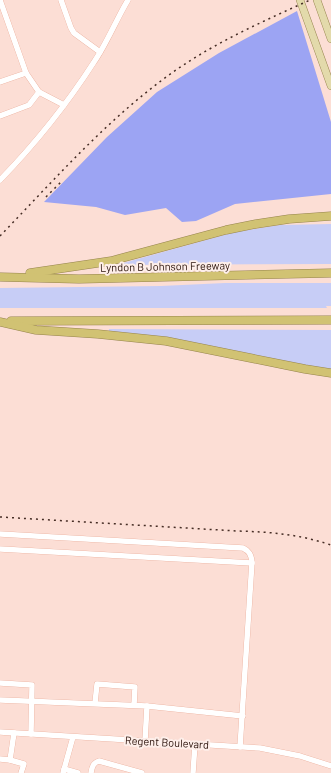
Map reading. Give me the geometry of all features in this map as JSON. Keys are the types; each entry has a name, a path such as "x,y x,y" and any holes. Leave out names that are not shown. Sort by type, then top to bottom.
{"highway":[{"path":"11,276 111,261 226,230 256,224 289,219 331,216"},
{"name":"Lyndon B Johnson Freeway","path":"0,277 11,276 79,279 331,273"},
{"path":"0,322 331,320"},
{"path":"0,322 36,330 98,334 166,341 291,367 331,373"}],"main road":[{"path":"300,0 330,82"},
{"path":"317,0 331,40"}],"street":[{"path":"0,0 26,73 39,92 64,105"},
{"path":"61,0 74,33 100,52"},
{"path":"0,180 23,156 64,105 95,61 128,0"},
{"path":"0,82 26,73"},
{"path":"0,116 29,105 39,92"},
{"path":"0,534 243,548 248,551 251,556 252,563 240,747"},
{"path":"0,549 252,563"},
{"path":"0,683 32,685 31,734"},
{"path":"95,703 97,684 135,687 134,705"},
{"path":"0,700 134,705 243,716"},
{"path":"146,706 146,741"},
{"name":"Regent Boulevard","path":"0,732 260,748 300,756 331,766"},
{"path":"10,760 14,733"},
{"path":"73,737 64,771 78,773"},
{"path":"193,773 195,744"},
{"path":"0,759 24,764 21,773"},
{"path":"91,773 93,766 99,761 142,773"}],"shaded area":[{"path":"297,11 331,122 331,194 235,204 196,221 182,222 166,208 125,215 96,207 44,202 107,137 157,92 219,53"},
{"path":"331,224 331,264 116,265 235,232 280,225"},
{"path":"225,283 331,283 331,306 326,306 327,308 0,308 0,288 161,286"},
{"path":"109,329 331,330 331,370 109,332"}],"railway":[{"path":"0,236 84,148 152,88 176,70 208,50 310,0"},
{"path":"46,197 63,180"},
{"path":"0,517 273,533 307,538 331,545"}]}
